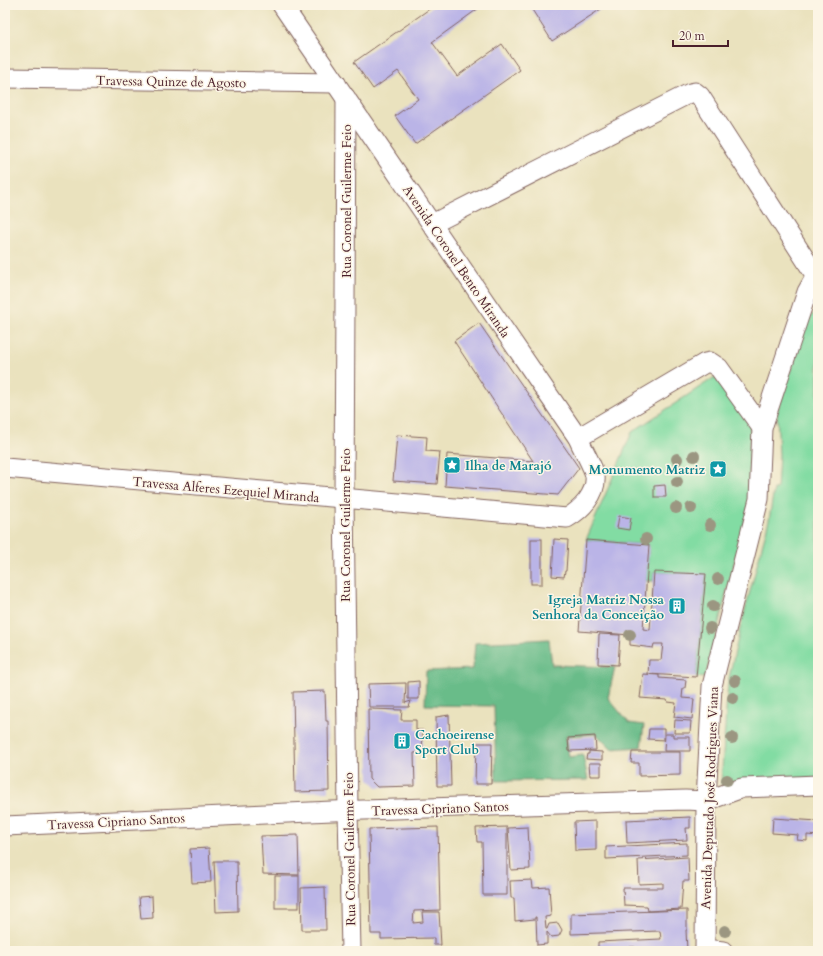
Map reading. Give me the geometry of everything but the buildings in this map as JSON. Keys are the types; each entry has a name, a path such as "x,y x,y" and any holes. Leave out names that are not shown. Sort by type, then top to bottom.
{"street":[{"name":"Avenida Coronel Bento Miranda","path":"282,5 578,438 595,475 594,487 584,504 567,518"},
{"name":"Travessa Quinze de Agosto","path":"5,78 341,91"},
{"name":"Rua Coronel Guilerme Feio","path":"341,91 344,499 351,951"},
{"name":"Avenida Deputado José Rodrigues Viana","path":"432,224 690,93 695,92 700,96 816,276 807,292 762,428 759,499 712,686 706,801 711,950"},
{"path":"578,438 705,363 710,362 719,368 762,428"},
{"name":"Travessa Alferes Ezequiel Miranda","path":"5,468 567,518"},
{"name":"Travessa Cipriano Santos","path":"5,826 348,811 706,801 742,788 818,785"}],"green space":[{"path":"818,309 818,778 721,785 728,682 741,625 769,520 774,489 777,489 779,455 777,412 808,319"},
{"path":"715,377 750,425 749,504 705,678 696,677 706,575 654,572 653,581 646,581 649,545 586,540 632,432"},
{"path":"549,639 552,665 615,667 608,698 629,723 644,725 641,747 611,749 596,734 566,736 569,757 583,755 588,780 496,781 494,706 425,705 426,671 473,669 475,643"}],"place":[{"name":"Ilha de Marajó","path":"452,465"},
{"name":"Monumento Matriz","path":"718,469"},
{"name":"Igreja Matriz Nossa Senhora da Conceição","path":"677,606"},
{"name":"Cachoeirense Sport Club","path":"402,741"}]}
